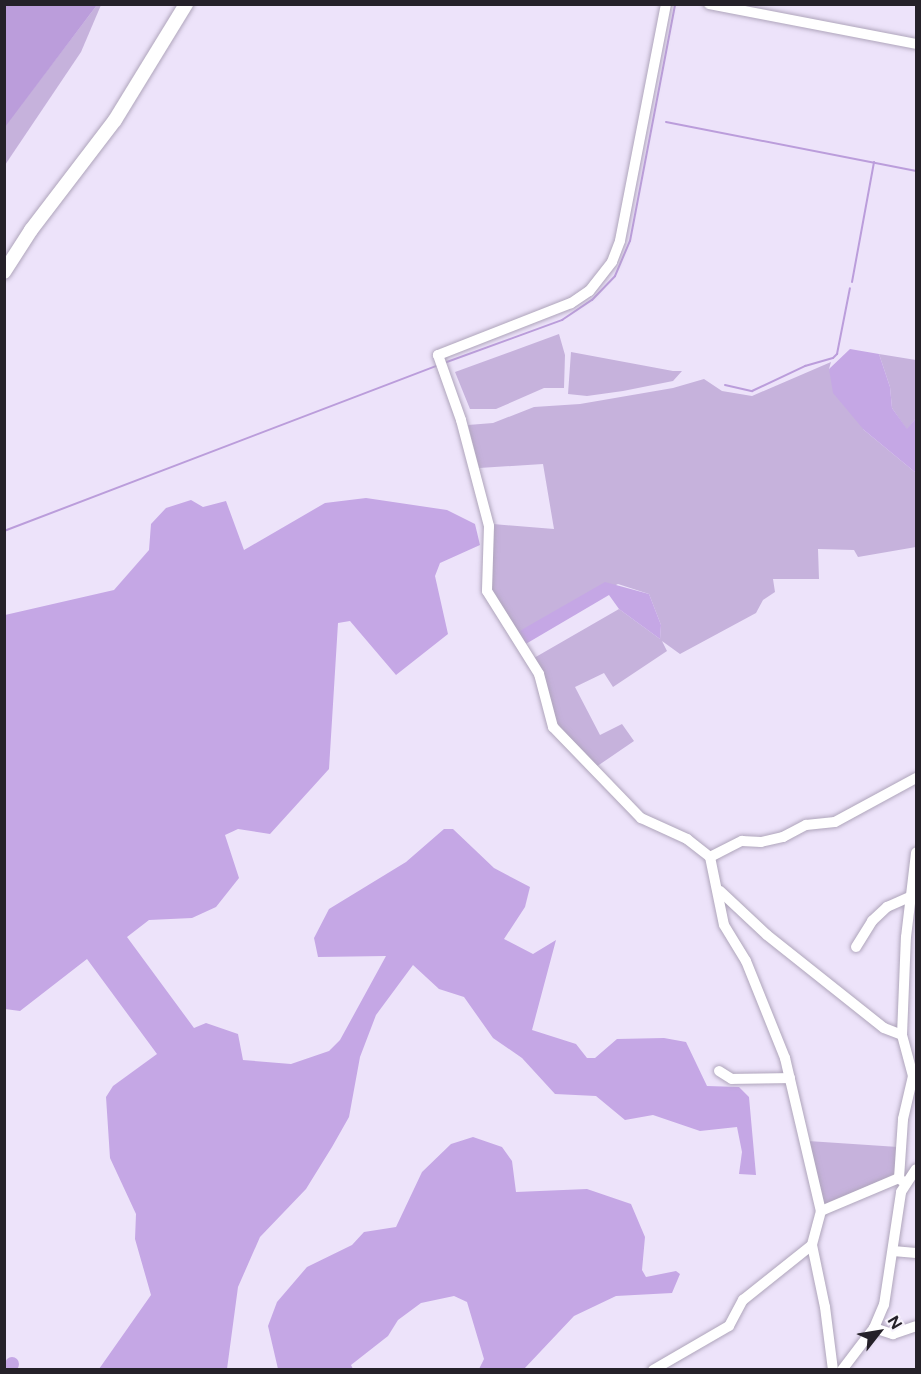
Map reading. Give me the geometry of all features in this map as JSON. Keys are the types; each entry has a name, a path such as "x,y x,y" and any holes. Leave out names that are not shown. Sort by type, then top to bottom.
{"main road":[{"path":"4,272 31,230 115,120 186,4"}],"street":[{"path":"666,4 620,241 612,262 589,291 571,303 438,355 489,526 487,591 539,674 553,727 641,818 687,839 710,857 720,891 724,924 746,961 790,1078 820,1211 812,1245 825,1307 833,1370"},
{"path":"709,4 916,44"},
{"path":"710,857 742,841 761,842 783,837 806,825 835,822 916,778"},
{"path":"842,1370 874,1328 884,1305 893,1251 902,1181 903,1119 915,1078 902,1035 909,897 916,853"},
{"path":"720,891 767,935 884,1028 902,1035"},
{"path":"856,947 872,921 909,897"},
{"path":"719,1071 732,1079 790,1078"},
{"path":"820,1211 902,1181 916,1169"},
{"path":"653,1370 729,1326 743,1300 812,1245"},
{"path":"893,1251 916,1253"},
{"path":"874,1328 892,1334 916,1326"}],"shaded area":[{"path":"4,5 97,5 5,127"},
{"path":"97,5 101,5 81,52 5,165 4,127"},
{"path":"559,334 565,355 564,388 544,388 496,409 470,409 455,372"},
{"path":"850,349 879,354 890,387 892,408 907,429 916,418 916,473 864,430 833,393 829,369"},
{"path":"571,352 682,371 673,381 587,396 568,394"},
{"path":"879,354 916,360 916,418 907,430 892,408 890,387"},
{"path":"831,362 829,369 864,430 916,473 916,547 858,557 854,550 818,549 819,579 773,579 775,592 763,600 756,613 680,654 662,641 667,651 613,687 604,673 575,687 600,735 622,724 634,741 596,767 554,720 534,658 619,609 660,639 661,625 649,594 618,584 516,633 492,593 493,524 554,529 543,464 479,468 468,425 493,423 534,407 580,404 673,388 704,379 722,391 752,396"},
{"path":"366,498 447,510 475,524 480,545 440,563 435,576 448,634 396,675 350,621 338,623 329,769 270,834 238,829 225,835 239,878 216,907 192,918 149,920 127,937 194,1028 206,1023 238,1034 243,1060 291,1064 329,1051 340,1040 386,956 318,957 314,938 329,909 406,862 444,829 453,829 494,868 530,887 525,907 504,939 533,954 556,940 532,1030 576,1044 587,1058 595,1058 617,1039 664,1038 686,1042 707,1086 739,1087 749,1097 756,1175 739,1174 742,1152 737,1127 700,1131 653,1115 625,1120 596,1096 555,1094 522,1058 493,1038 464,997 439,989 413,965 376,1015 360,1057 349,1117 306,1189 260,1237 238,1287 227,1369 99,1369 151,1295 135,1239 136,1214 110,1158 106,1097 113,1086 157,1054 87,959 20,1011 5,1009 5,615 114,590 149,550 151,524 166,508 191,500 203,507 226,501 244,550 325,503"},
{"path":"605,582 649,594 661,625 660,639 619,609 609,595 524,645 516,633"},
{"path":"473,1137 502,1147 512,1161 516,1192 587,1189 631,1204 645,1237 642,1270 646,1277 676,1271 680,1274 672,1293 616,1296 574,1316 524,1369 479,1369 484,1359 467,1302 454,1296 421,1303 398,1320 388,1336 351,1365 353,1369 278,1369 268,1326 277,1302 307,1267 352,1245 364,1232 396,1227 422,1172 451,1144"},
{"path":"808,1141 898,1147 897,1173 823,1206"},
{"path":"9,1357 15,1357 19,1364 15,1371 9,1371 5,1367 5,1361"}],"waterway":[{"path":"444,363 562,320 592,300 615,276 630,241 675,4"},
{"path":"666,122 916,171"},
{"path":"852,282 874,162"},
{"path":"725,385 752,391 805,366 833,358 837,354 850,288"},
{"path":"4,531 438,365"}]}
